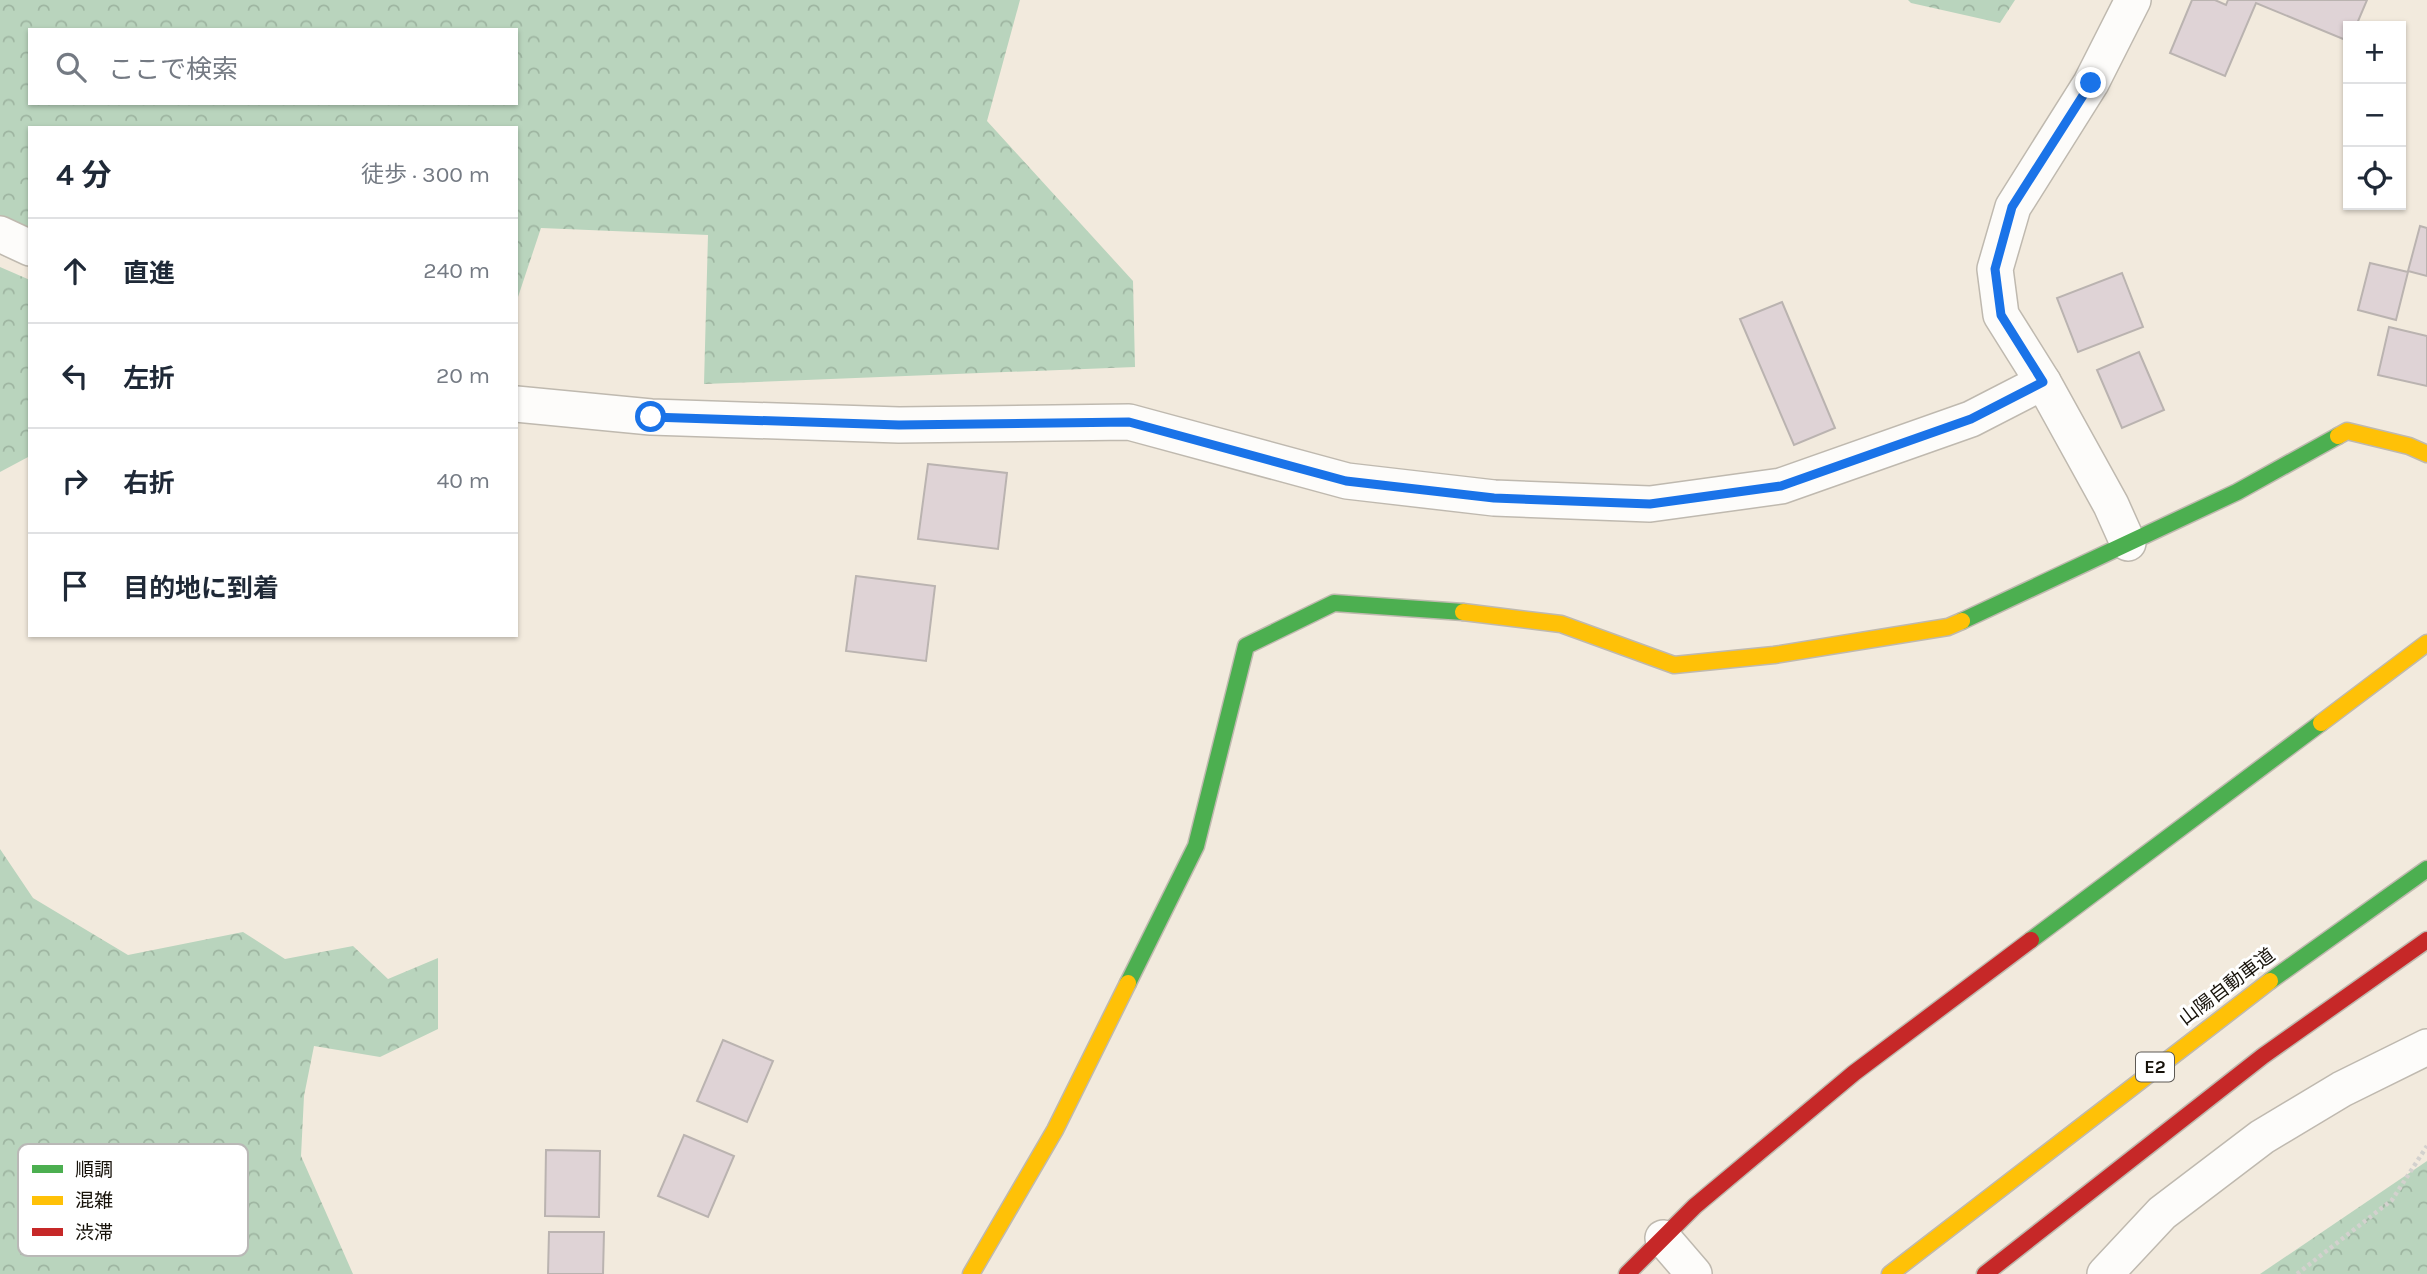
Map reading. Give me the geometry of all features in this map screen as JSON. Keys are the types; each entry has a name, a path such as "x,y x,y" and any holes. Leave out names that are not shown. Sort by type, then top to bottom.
{"main road":[{"path":"971,1274 1055,1130 1196,846 1247,646 1334,603 1443,610 1561,624 1674,665 1774,655 1948,627 2237,492 2347,431 2409,446 2427,454"},
{"path":"1627,1274 1695,1206 1854,1073 2427,643"},
{"name":"山陽自動車道","path":"1890,1274 2232,1008 2427,869"},
{"path":"1986,1274 2263,1056 2427,940"}],"street":[{"path":"2128,543 2111,505 2043,382 2001,315 1995,269 2012,207 2091,83 2133,0"},
{"path":"0,234 28,247"},
{"path":"518,404 651,417 885,424 1129,422 1346,481 1494,498 1650,504 1781,486 1971,419 2043,382"},
{"path":"2105,1274 2162,1213 2262,1137 2342,1089 2427,1047"},
{"path":"1663,1238 1694,1274"}],"path":[{"path":"2297,1274 2392,1200 2427,1146"}],"green space":[{"path":"0,0 1020,0 987,121 1133,281 1135,367 704,384 708,235 541,228 518,297 518,126 28,126 28,233 0,221"},
{"path":"1908,0 2015,0 2000,23 1911,3"},
{"path":"0,267 28,279 28,457 0,472"},
{"path":"0,849 33,898 128,955 243,932 285,959 353,946 388,979 438,958 438,1029 380,1057 314,1046 304,1096 301,1156 353,1274 0,1274"},
{"path":"2427,1161 2427,1274 2260,1274"}],"building":[{"path":"2192,0 2215,0 2226,5 2228,0 2367,0 2358,21 2343,21 2343,39 2256,3 2225,76 2170,53"},
{"path":"2420,226 2427,228 2427,276 2408,271"},
{"path":"2370,263 2408,272 2396,320 2358,310"},
{"path":"2122,273 2143,327 2078,352 2057,298"},
{"path":"1782,302 1835,428 1794,445 1740,319"},
{"path":"2389,327 2427,336 2427,386 2378,375"},
{"path":"2139,352 2164,410 2122,428 2097,370"},
{"path":"928,464 1007,473 998,549 918,539"},
{"path":"856,576 935,586 926,661 846,651"},
{"path":"723,1040 773,1061 747,1122 697,1101"},
{"path":"684,1135 734,1156 708,1217 658,1196"},
{"path":"546,1150 600,1151 599,1217 545,1216"},
{"path":"549,1232 604,1232 603,1274 548,1274"}],"traffic: fast":[{"path":"1962,621 2237,492 2338,436"},
{"path":"1128,983 1196,846 1246,646 1334,603 1463,612"},
{"path":"2031,940 2321,723"},
{"path":"2270,981 2427,869"}],"traffic: slow":[{"path":"2338,436 2347,431 2409,446 2427,454"},
{"path":"1463,612 1561,624 1674,665 1774,655 1948,627 1962,621"},
{"path":"2321,723 2427,643"},
{"path":"1890,1274 2270,981"},
{"path":"971,1274 1055,1130 1128,983"}],"traffic: jam":[{"path":"1627,1274 1695,1206 1854,1073 2031,940"},
{"path":"1985,1274 2263,1056 2427,940"}],"route":[{"path":"651,417 899,425 1129,422 1346,481 1494,498 1650,504 1781,486 1971,419 2043,382 2001,315 1995,269 2012,207 2091,83"}]}
